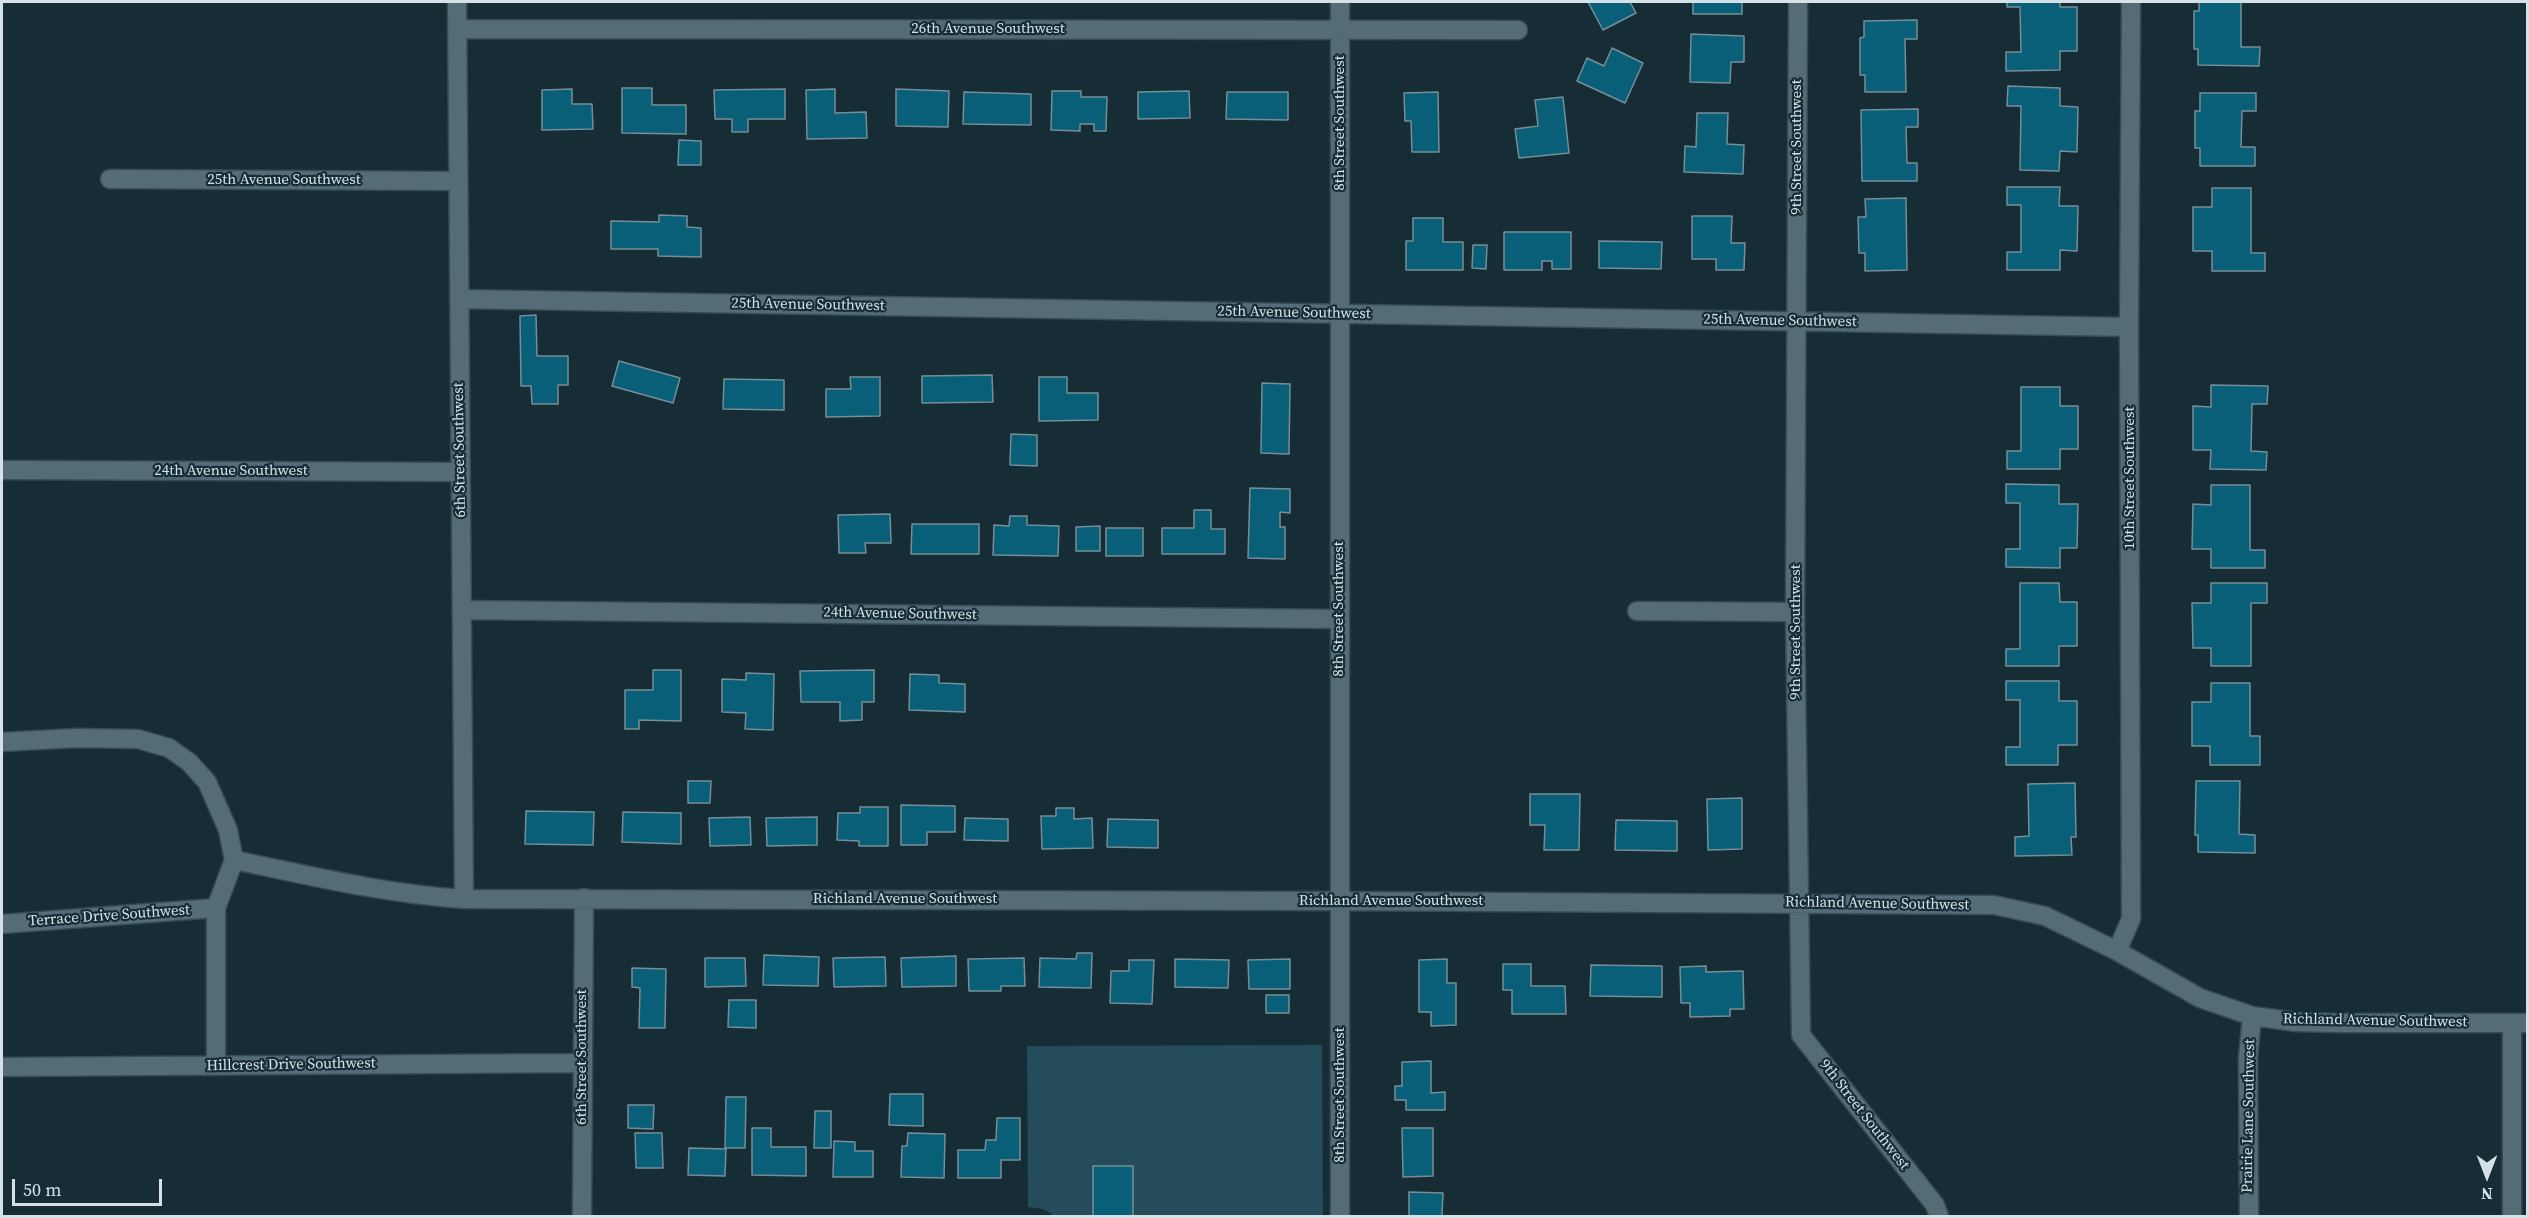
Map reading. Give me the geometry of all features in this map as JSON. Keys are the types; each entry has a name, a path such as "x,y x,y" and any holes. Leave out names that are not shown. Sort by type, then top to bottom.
{"street":[{"name":"6th Street Southwest","path":"457,2 464,899"},
{"name":"8th Street Southwest","path":"1340,2 1340,1216"},
{"name":"9th Street Southwest","path":"1798,2 1795,612 1801,1035 1935,1205 1939,1216"},
{"name":"10th Street Southwest","path":"2117,951 2132,919 2129,327 2132,2"},
{"name":"26th Avenue Southwest","path":"457,29 1518,30"},
{"name":"25th Avenue Southwest","path":"110,179 458,181"},
{"name":"25th Avenue Southwest","path":"459,299 2129,327"},
{"name":"24th Avenue Southwest","path":"2,470 461,472"},
{"name":"24th Avenue Southwest","path":"462,610 1339,619"},
{"path":"1637,611 1795,612"},
{"path":"2,742 77,738 138,739 169,748 189,762 207,782 228,830 234,860 216,908 216,1066"},
{"name":"Richland Avenue Southwest","path":"234,860 417,896 464,899 1994,905 2045,916 2117,951 2200,998 2252,1016 2296,1022 2520,1023"},
{"name":"6th Street Southwest","path":"582,1216 581,1062 584,898"},
{"name":"Terrace Drive Southwest","path":"2,924 216,908"},
{"name":"Prairie Lane Southwest","path":"2249,1216 2248,1058 2252,1016"},
{"path":"2512,1216 2520,1023"},
{"name":"Hillcrest Drive Southwest","path":"2,1067 581,1062"}],"shaded area":[{"path":"1322,1045 1323,1216 1054,1216 1042,1209 1028,1207 1027,1046"}],"building":[{"path":"1588,2 1630,2 1636,13 1603,30"},
{"path":"1693,2 1742,2 1742,14 1693,14"},
{"path":"2007,2 2060,2 2060,7 2077,7 2077,51 2060,51 2060,70 2006,71 2006,52 2021,52 2020,7 2007,7"},
{"path":"2199,2 2241,2 2241,47 2260,47 2259,66 2198,65 2198,49 2194,49 2194,11 2199,11"},
{"path":"1917,20 1917,39 1905,39 1906,92 1865,92 1865,75 1860,75 1860,38 1864,37 1864,21"},
{"path":"1691,34 1744,36 1744,62 1731,62 1730,83 1690,82"},
{"path":"1612,48 1643,63 1625,103 1577,81 1587,58 1604,66"},
{"path":"2008,86 2060,88 2060,106 2078,107 2077,152 2060,151 2059,171 2020,170 2021,106 2007,106"},
{"path":"622,88 652,88 652,105 686,105 686,134 622,133"},
{"path":"572,89 572,104 592,104 593,129 542,130 542,90"},
{"path":"785,89 785,119 748,119 748,132 732,132 732,119 715,119 714,90"},
{"path":"835,89 835,113 866,112 867,138 807,139 806,90"},
{"path":"896,89 949,91 948,127 896,126"},
{"path":"1052,91 1081,91 1081,97 1107,97 1106,131 1094,131 1094,124 1080,124 1080,131 1051,130"},
{"path":"1189,91 1190,118 1138,119 1138,92"},
{"path":"964,92 1031,94 1031,125 963,124"},
{"path":"1227,92 1288,92 1288,120 1226,119"},
{"path":"1438,92 1439,152 1412,152 1411,121 1405,121 1404,93"},
{"path":"2200,93 2256,93 2256,111 2242,111 2241,147 2255,147 2255,166 2200,166 2200,148 2195,148 2195,111 2200,111"},
{"path":"1563,97 1569,153 1519,158 1515,129 1538,126 1535,100"},
{"path":"1918,109 1918,127 1906,127 1907,163 1917,163 1917,181 1862,181 1861,110"},
{"path":"1697,113 1728,113 1727,144 1744,145 1743,174 1684,172 1685,146 1696,147"},
{"path":"679,140 701,141 701,165 678,165"},
{"path":"2007,187 2060,187 2059,206 2078,206 2077,251 2060,250 2060,270 2007,270 2007,252 2021,252 2021,205 2007,205"},
{"path":"2212,188 2251,188 2251,253 2265,253 2265,271 2212,271 2212,251 2193,251 2193,207 2212,207"},
{"path":"1906,198 1907,270 1865,271 1865,253 1859,253 1858,217 1866,217 1865,199"},
{"path":"659,215 687,216 687,227 701,228 701,257 658,256 658,249 611,249 611,221 659,222"},
{"path":"1692,216 1732,216 1731,243 1745,243 1744,270 1716,270 1716,259 1692,259"},
{"path":"1413,218 1443,218 1443,242 1463,242 1463,270 1406,270 1406,241 1413,241"},
{"path":"1504,232 1571,232 1571,269 1552,269 1552,261 1542,261 1542,270 1504,270"},
{"path":"1599,241 1662,242 1661,269 1599,268"},
{"path":"1473,245 1487,245 1486,269 1472,268"},
{"path":"536,315 537,356 568,356 568,385 558,385 558,404 532,404 531,386 521,386 520,316"},
{"path":"619,361 680,378 673,403 612,386"},
{"path":"992,375 993,402 922,403 922,376"},
{"path":"850,377 880,377 880,416 826,417 826,389 851,389"},
{"path":"1039,377 1067,377 1067,393 1098,393 1098,420 1039,421"},
{"path":"724,379 784,380 784,410 723,409"},
{"path":"1262,383 1290,384 1289,454 1261,453"},
{"path":"2211,385 2268,386 2267,404 2252,404 2251,451 2267,452 2266,470 2210,469 2211,450 2193,450 2193,406 2211,407"},
{"path":"2021,387 2060,387 2060,406 2078,406 2078,449 2060,449 2060,469 2007,469 2007,451 2021,451"},
{"path":"1011,434 1037,435 1037,466 1010,465"},
{"path":"2006,484 2059,485 2059,504 2078,504 2077,548 2060,548 2060,568 2006,567 2006,549 2020,549 2020,503 2006,503"},
{"path":"2211,485 2250,485 2250,550 2265,550 2265,568 2211,568 2211,549 2192,549 2193,504 2211,505"},
{"path":"1250,488 1290,489 1290,513 1280,512 1280,527 1285,527 1285,559 1248,558"},
{"path":"1194,510 1211,510 1211,529 1225,529 1225,554 1162,554 1162,528 1194,528"},
{"path":"890,514 891,543 865,543 866,553 839,553 838,515"},
{"path":"1010,516 1027,516 1027,525 1059,526 1058,556 993,555 994,525 1009,526"},
{"path":"912,524 979,524 979,554 911,554"},
{"path":"1100,526 1100,551 1076,551 1076,527"},
{"path":"1106,528 1143,528 1143,556 1106,556"},
{"path":"2020,583 2059,583 2060,602 2077,602 2077,646 2059,646 2059,666 2006,666 2006,649 2020,649"},
{"path":"2211,583 2267,583 2267,603 2251,603 2251,666 2211,666 2211,648 2193,648 2192,603 2211,603"},
{"path":"653,670 681,670 681,721 639,720 639,729 625,729 625,690 653,690"},
{"path":"874,670 874,702 862,702 862,720 840,721 840,702 801,702 800,671"},
{"path":"746,673 774,674 773,730 745,729 746,713 722,712 722,679 746,680"},
{"path":"910,674 939,675 939,683 965,684 965,712 909,710"},
{"path":"2006,681 2059,681 2059,701 2077,701 2077,745 2058,745 2058,765 2006,765 2006,747 2020,747 2020,700 2006,700"},
{"path":"2211,683 2250,683 2250,736 2260,736 2260,765 2210,765 2210,746 2192,746 2192,702 2211,702"},
{"path":"688,781 711,781 710,803 688,803"},
{"path":"2196,781 2240,781 2239,834 2255,835 2255,853 2198,852 2198,835 2195,835"},
{"path":"2075,783 2076,837 2071,837 2072,855 2015,856 2015,837 2029,836 2028,784"},
{"path":"1530,794 1580,794 1579,850 1544,850 1545,825 1530,825"},
{"path":"1742,798 1742,849 1708,850 1707,799"},
{"path":"901,805 955,806 955,832 927,832 927,845 901,845"},
{"path":"860,807 888,807 888,846 859,846 859,841 837,840 838,813 860,813"},
{"path":"1056,808 1074,808 1074,819 1092,818 1093,848 1042,849 1041,816 1056,816"},
{"path":"526,811 594,812 593,845 525,844"},
{"path":"623,812 681,813 681,844 622,842"},
{"path":"750,817 751,845 710,846 709,818"},
{"path":"817,817 817,845 767,846 766,818"},
{"path":"965,818 1008,819 1008,841 964,840"},
{"path":"1108,819 1158,820 1158,848 1107,847"},
{"path":"1616,820 1677,821 1677,851 1615,850"},
{"path":"1077,953 1092,953 1091,988 1039,987 1040,958 1076,959"},
{"path":"764,955 819,957 818,986 763,985"},
{"path":"956,956 956,986 902,987 901,958"},
{"path":"885,957 886,986 834,987 833,958"},
{"path":"705,958 745,958 746,986 705,987"},
{"path":"1024,958 1025,986 1001,986 1001,991 969,991 968,959"},
{"path":"1175,959 1229,960 1228,988 1175,987"},
{"path":"1290,959 1290,989 1249,989 1248,960"},
{"path":"1447,959 1447,983 1456,983 1456,1025 1431,1026 1431,1012 1419,1012 1419,960"},
{"path":"1129,960 1154,960 1152,1004 1110,1003 1111,971 1129,971"},
{"path":"1503,964 1531,964 1531,986 1565,986 1566,1014 1512,1014 1512,990 1503,990"},
{"path":"1591,965 1662,966 1662,997 1590,996"},
{"path":"1706,966 1706,972 1743,971 1744,1009 1730,1009 1730,1016 1690,1017 1690,1003 1681,1003 1680,967"},
{"path":"632,968 666,969 665,1028 639,1028 640,988 632,987"},
{"path":"1266,995 1289,995 1289,1013 1266,1013"},
{"path":"729,1000 756,1000 756,1028 728,1027"},
{"path":"1431,1061 1431,1093 1445,1092 1445,1110 1406,1110 1406,1100 1395,1100 1395,1086 1402,1086 1402,1062"},
{"path":"890,1094 923,1094 923,1126 889,1125"},
{"path":"726,1097 746,1097 745,1148 725,1148"},
{"path":"628,1105 654,1105 653,1129 628,1128"},
{"path":"815,1111 831,1111 831,1148 814,1148"},
{"path":"997,1118 1020,1118 1020,1160 1001,1160 1001,1178 958,1178 958,1150 985,1150 986,1140 996,1140"},
{"path":"752,1128 771,1128 771,1147 806,1147 806,1176 752,1175"},
{"path":"1402,1128 1433,1128 1433,1176 1403,1177"},
{"path":"635,1133 662,1133 663,1168 636,1168"},
{"path":"908,1133 945,1134 944,1178 901,1177 902,1146 907,1146"},
{"path":"834,1141 855,1142 855,1151 873,1151 873,1177 833,1177"},
{"path":"689,1148 726,1149 725,1176 688,1175"},
{"path":"1093,1166 1133,1166 1133,1216 1093,1216"},
{"path":"1409,1192 1443,1193 1442,1216 1409,1216"}]}
